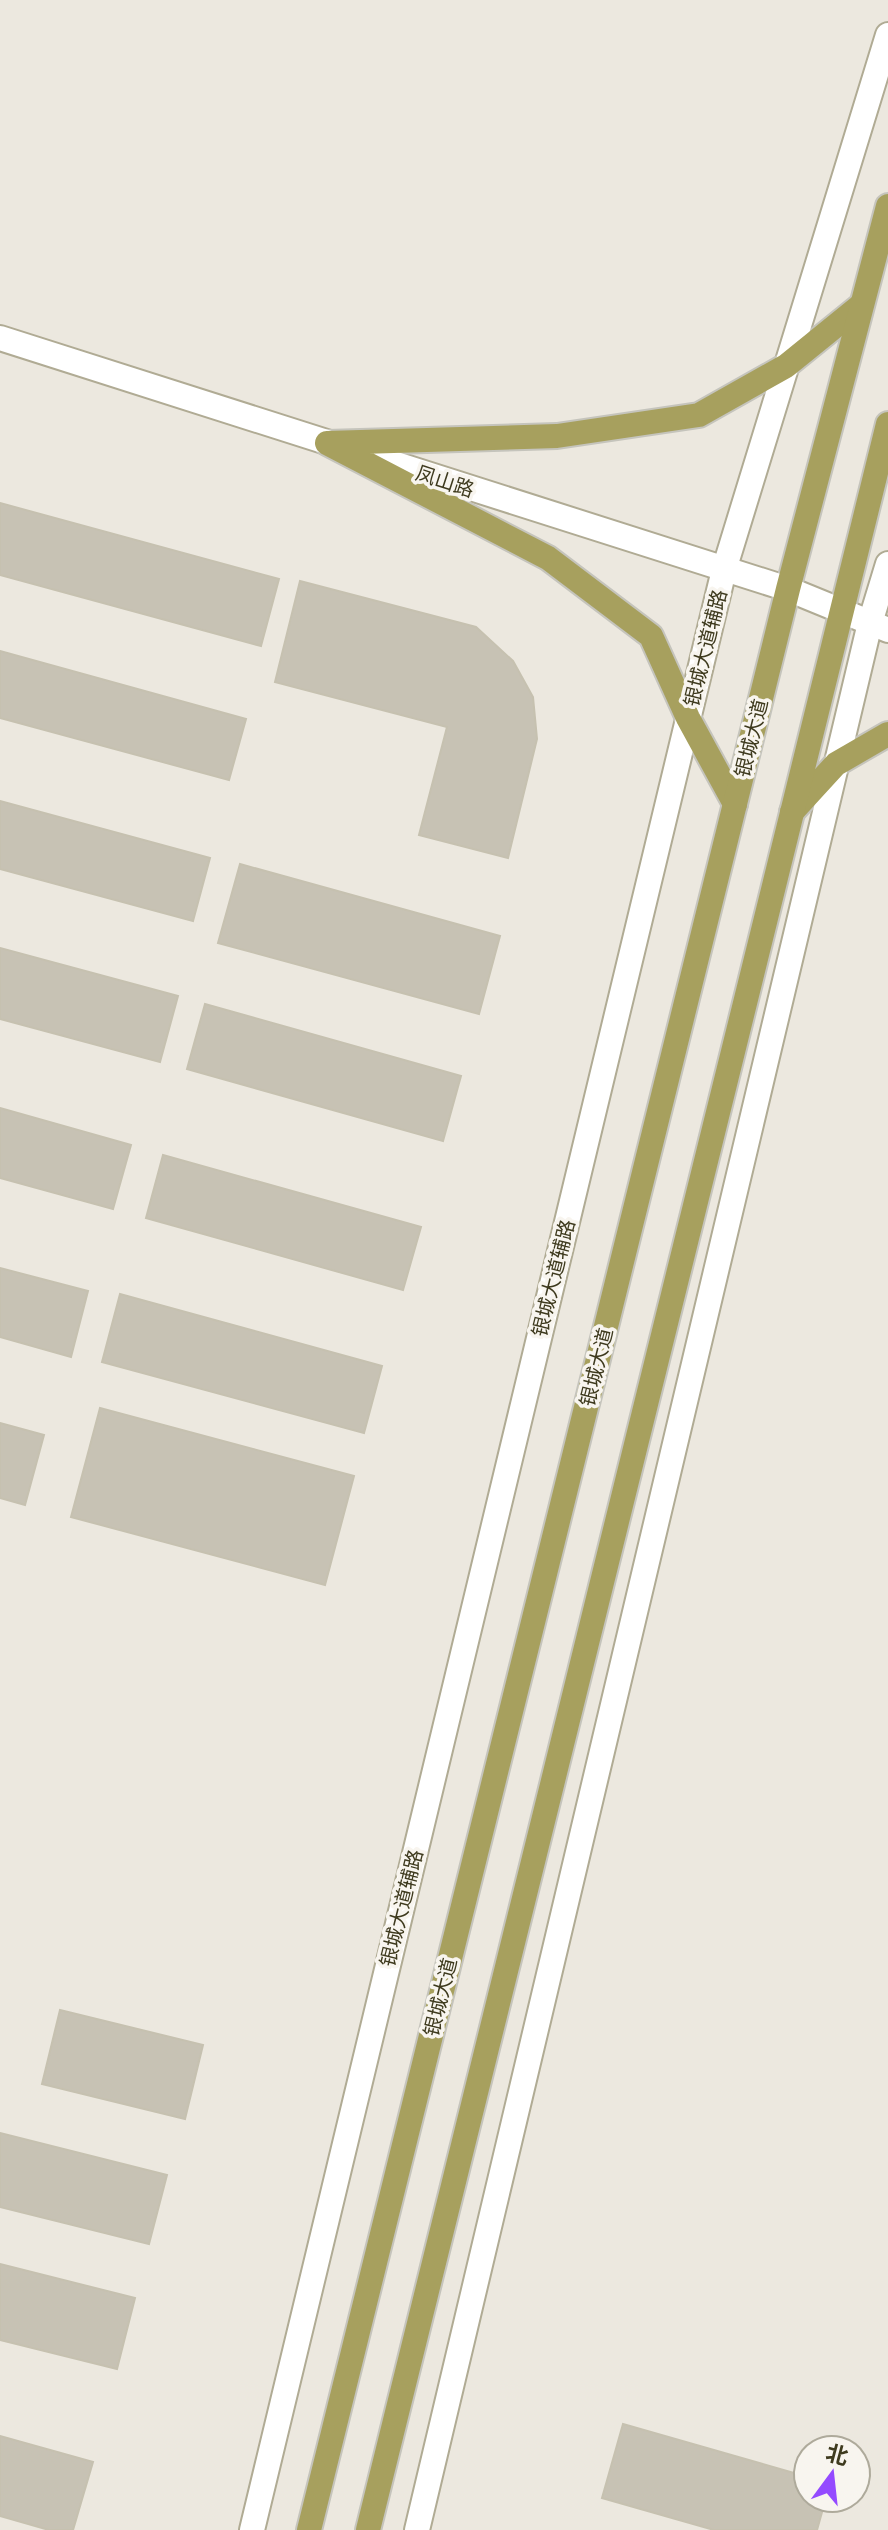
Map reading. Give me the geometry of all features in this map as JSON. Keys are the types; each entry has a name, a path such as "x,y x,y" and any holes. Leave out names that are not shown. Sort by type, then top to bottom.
{"main road":[{"name":"银城大道","path":"309,2530 788,589 888,206"},
{"path":"327,443 557,436 699,415 786,366 860,306"},
{"path":"368,2530 888,424"},
{"path":"327,443 548,558 651,636 688,718 735,804"},
{"path":"791,814 836,764 888,734"}],"street":[{"name":"银城大道辅路","path":"252,2530 724,570 888,35"},
{"name":"凤山路","path":"0,338 788,589 879,626"},
{"path":"417,2530 836,764 879,626 888,564"}],"building":[{"path":"0,503 279,579 261,646 0,575"},
{"path":"300,581 476,627 513,661 533,697 537,739 508,858 419,835 447,727 275,682"},
{"path":"0,651 246,719 229,780 0,718"},
{"path":"0,801 210,858 193,921 0,869"},
{"path":"240,864 500,936 479,1014 218,943"},
{"path":"0,948 178,996 160,1062 0,1019"},
{"path":"205,1004 461,1076 443,1141 187,1069"},
{"path":"0,1108 131,1145 113,1209 0,1178"},
{"path":"163,1155 421,1227 403,1290 146,1218"},
{"path":"0,1268 88,1291 71,1357 0,1337"},
{"path":"120,1294 382,1366 364,1433 102,1362"},
{"path":"100,1408 354,1476 325,1585 71,1517"},
{"path":"0,1423 44,1435 25,1505 0,1498"},
{"path":"60,2010 203,2045 185,2119 42,2084"},
{"path":"0,2133 167,2175 149,2244 0,2207"},
{"path":"0,2264 135,2298 117,2369 0,2340"},
{"path":"623,2424 792,2472 792,2514 822,2514 817,2530 714,2530 602,2498"},
{"path":"0,2436 93,2462 73,2530 49,2530 0,2516"}]}
